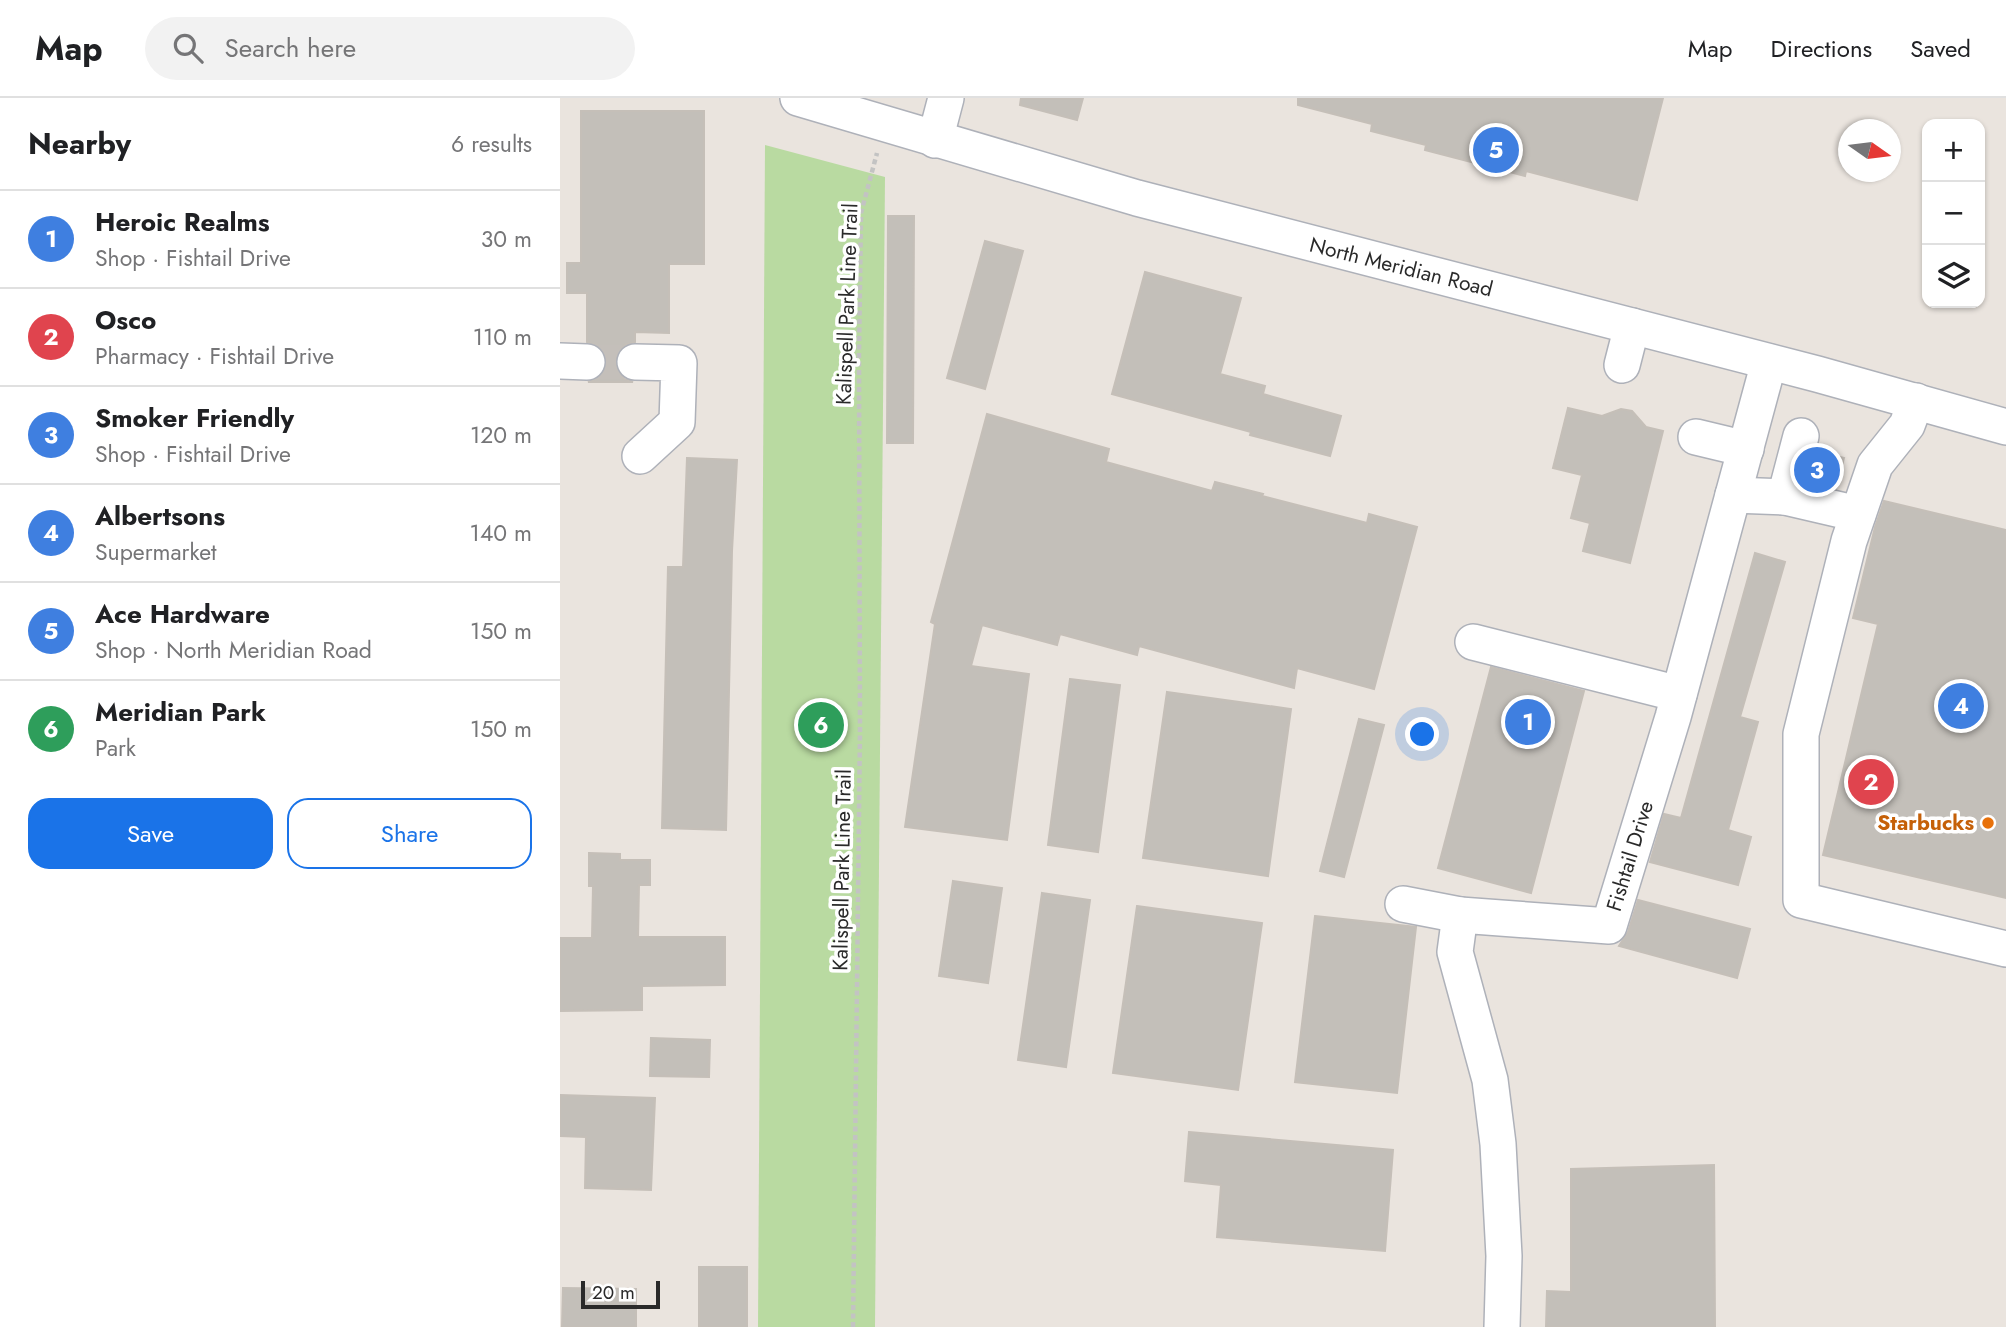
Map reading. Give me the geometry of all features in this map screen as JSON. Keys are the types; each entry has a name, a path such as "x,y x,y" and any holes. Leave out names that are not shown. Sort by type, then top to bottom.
{"street":[{"name":"North Meridian Road","path":"798,98 1137,198 1769,362 2006,427"},
{"path":"934,140 946,98"},
{"path":"1622,365 1632,327"},
{"path":"635,362 680,363 677,422 640,456"},
{"name":"Fishtail Drive","path":"1460,915 1609,926 1679,694 1769,362"},
{"path":"1916,401 1907,425 1875,465 1858,514 1801,734 1801,900 2006,949"},
{"path":"1785,497 1801,436"},
{"path":"1696,437 1746,449"},
{"path":"1733,495 1785,497 1858,514"},
{"path":"1473,642 1679,694"},
{"path":"1403,904 1460,915 1455,952 1490,1080 1498,1144 1503,1256 1502,1327"}],"path":[{"name":"Kalispell Park Line Trail","path":"853,1327 860,730 861,213 886,124"}],"green space":[{"path":"765,145 885,177 875,1327 758,1327"}],"building":[{"path":"1021,98 1083,98 1077,120 1020,105"},
{"path":"1298,98 1663,98 1637,200 1526,171 1525,176 1425,150 1426,145 1371,131 1372,124 1298,105"},
{"path":"581,111 704,111 704,264 669,264 669,333 635,332 635,342 625,345 618,352 615,362 617,371 624,379 633,382 588,382 597,379 604,372 607,363 605,353 597,345 587,342 587,293 567,293 567,263 581,263"},
{"path":"888,216 914,216 913,443 887,443"},
{"path":"985,241 1023,251 985,389 947,378"},
{"path":"1145,272 1241,298 1220,374 1265,386 1263,394 1341,416 1330,456 1112,394"},
{"path":"1568,408 1602,416 1621,409 1632,411 1646,427 1663,431 1630,563 1583,551 1590,523 1571,518 1582,475 1553,468"},
{"path":"987,414 1109,449 1106,462 1212,491 1215,482 1367,523 1369,514 1417,527 1374,689 1297,668 1294,688 1139,646 1137,655 1060,634 1057,645 982,625 971,666 1029,674 1007,840 905,827 935,624 931,622"},
{"path":"1818,451 1844,458 1836,488 1810,482"},
{"path":"687,458 737,460 732,551 726,830 662,828 668,567 683,567"},
{"path":"1884,501 2006,530 2006,898 1823,855 1878,624 1853,618"},
{"path":"1755,553 1785,562 1740,717 1758,722 1728,830 1751,837 1738,885 1650,862 1664,814 1681,818"},
{"path":"1491,667 1584,691 1531,893 1438,868"},
{"path":"1070,679 1120,685 1098,852 1048,845"},
{"path":"1167,692 1291,709 1268,876 1143,858"},
{"path":"1359,719 1384,725 1344,877 1320,871"},
{"path":"589,853 620,854 620,860 650,860 650,885 639,885 638,937 725,937 725,985 642,986 642,1010 560,1011 560,938 592,938 593,886 589,886"},
{"path":"953,881 1002,888 988,983 939,976"},
{"path":"1042,893 1090,900 1066,1067 1018,1060"},
{"path":"1638,900 1750,929 1737,978 1619,946 1628,932"},
{"path":"1137,906 1262,923 1238,1090 1113,1073"},
{"path":"1315,916 1416,927 1397,1093 1295,1082"},
{"path":"651,1038 710,1040 709,1077 650,1076"},
{"path":"560,1095 655,1098 651,1190 585,1188 586,1137 560,1136"},
{"path":"1189,1132 1393,1150 1385,1251 1217,1237 1221,1185 1185,1181"},
{"path":"1714,1165 1715,1327 1546,1327 1547,1291 1571,1292 1571,1169"},
{"path":"699,1267 747,1267 747,1327 699,1327"},
{"path":"563,1288 636,1289 636,1327 562,1327"}],"tunnel":[{"path":"587,362 635,362"}],"place":[{"name":"Ace Hardware","path":"1496,150"},
{"name":"Smoker Friendly","path":"1817,470"},
{"name":"Albertsons","path":"1961,706"},
{"name":"Heroic Realms","path":"1528,722"},
{"name":"Meridian Park","path":"821,725"},
{"name":"Osco","path":"1871,782"},
{"name":"Starbucks","path":"1988,823"}]}
